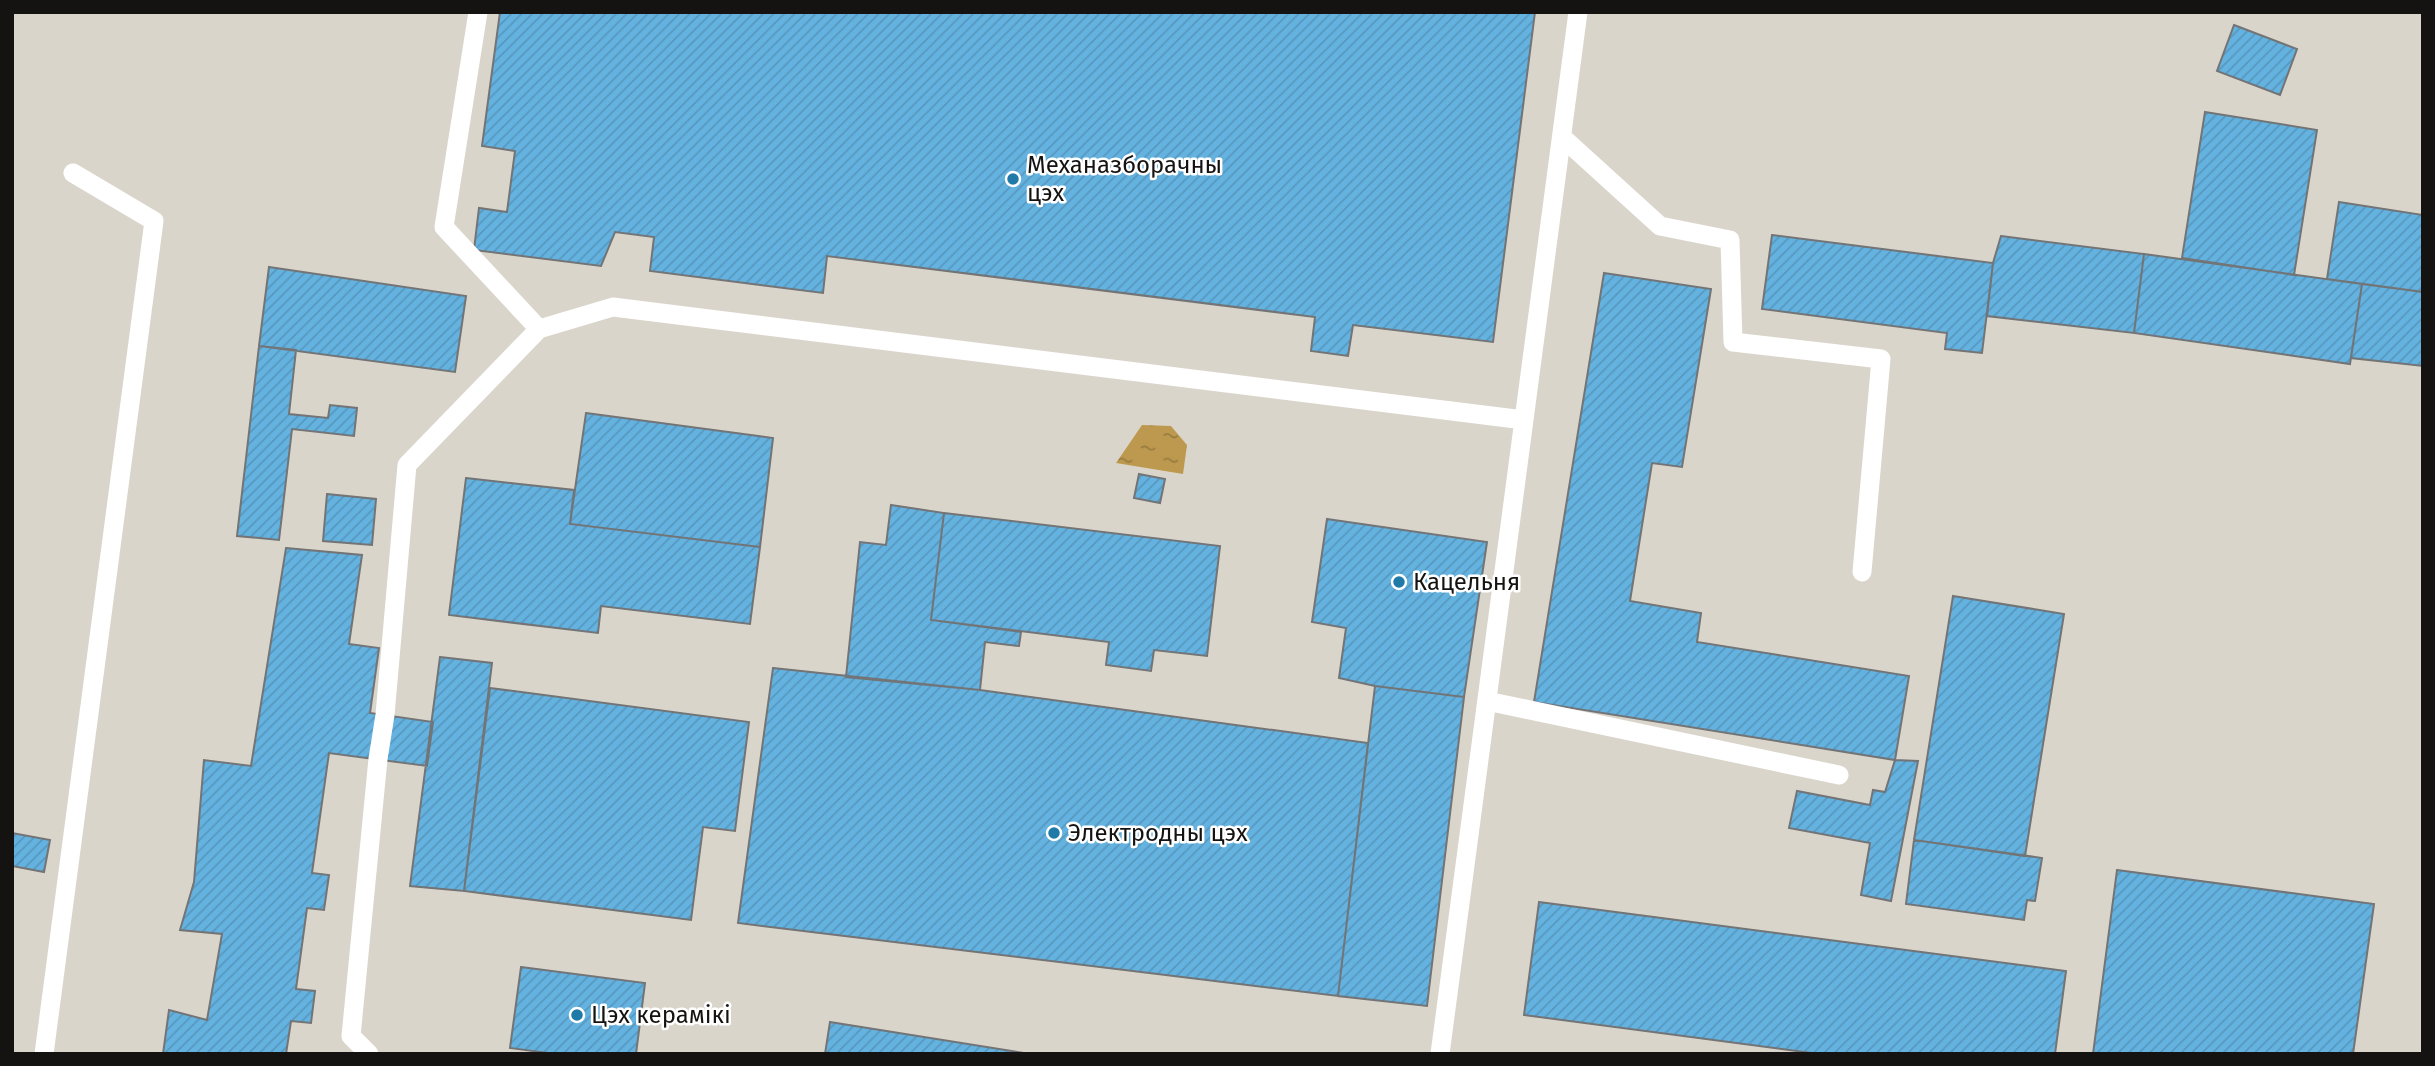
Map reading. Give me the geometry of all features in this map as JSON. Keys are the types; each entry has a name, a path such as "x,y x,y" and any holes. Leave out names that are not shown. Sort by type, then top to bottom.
{"lane":[{"path":"478,12 444,227 539,329"},
{"path":"1440,1054 1578,12"},
{"path":"1562,137 1660,226 1730,240 1733,342 1881,359 1863,572"},
{"path":"44,1054 154,221 73,173"},
{"path":"369,1054 351,1036 378,759 386,715 407,465 539,329 613,307 1524,420"},
{"path":"1487,701 1839,775"}],"shaded area":[{"path":"12,12 2423,12 2423,1054 12,1054"}],"water":[{"path":"1142,425 1171,426 1187,445 1183,474 1116,463"}],"building":[{"name":"Механазборачны цэх","path":"500,12 1535,12 1493,342 1353,325 1348,356 1311,351 1315,317 827,256 823,293 650,271 654,237 615,232 601,266 474,250 479,208 507,212 515,151 482,146"},
{"path":"2234,25 2297,49 2280,95 2217,71"},
{"path":"2205,112 2317,130 2294,275 2182,258"},
{"path":"2339,202 2423,215 2423,292 2327,279"},
{"path":"1772,235 1993,263 1982,353 1945,349 1947,333 1762,309"},
{"path":"2001,236 2144,254 2134,333 1987,316 1993,263"},
{"path":"2144,254 2362,284 2350,364 2134,333"},
{"path":"269,267 466,296 455,372 259,346"},
{"path":"1604,273 1711,289 1682,467 1652,463 1630,601 1701,613 1697,642 1909,676 1895,760 1534,702"},
{"path":"2362,284 2423,292 2423,366 2351,358"},
{"path":"259,346 296,350 289,414 328,418 330,405 357,408 354,436 292,429 279,540 237,536"},
{"path":"586,413 773,438 760,547 570,524"},
{"path":"1139,474 1165,479 1160,503 1134,498"},
{"path":"466,478 574,490 570,524 760,547 750,624 601,606 598,633 449,615"},
{"path":"327,494 376,499 372,545 323,541"},
{"path":"891,505 944,513 931,620 1021,632 1019,646 985,642 980,690 846,677 860,542 886,545"},
{"path":"944,513 1220,546 1207,656 1154,650 1151,671 1106,665 1109,642 931,620"},
{"name":"Кацельня","path":"1327,519 1487,542 1464,697 1375,686 1339,678 1346,628 1312,622"},
{"path":"286,548 362,555 349,644 379,648 370,713 433,722 427,766 329,753 312,873 329,875 324,910 307,908 296,989 315,991 311,1023 291,1021 286,1054 163,1054 169,1010 207,1020 222,934 180,930 194,882 204,760 251,766"},
{"path":"1953,596 2064,614 2025,856 1914,840"},
{"path":"440,657 492,663 464,891 410,886"},
{"name":"Электродны цэх","path":"773,668 980,690 1368,743 1338,996 738,923"},
{"path":"1375,686 1464,697 1427,1006 1338,996"},
{"path":"490,688 749,722 735,831 703,827 691,920 464,891"},
{"path":"1895,760 1918,761 1891,901 1861,895 1870,843 1789,828 1797,791 1870,805 1873,790 1885,792"},
{"path":"12,833 50,840 44,872 12,866"},
{"path":"1914,840 2042,858 2035,901 2027,900 2024,920 1906,904"},
{"path":"2117,870 2374,904 2353,1054 2093,1054"},
{"path":"1539,902 2066,971 2055,1054 1819,1054 1524,1015"},
{"name":"Цэх керамікі","path":"521,967 645,983 636,1054 555,1054 510,1048"},
{"path":"830,1022 1030,1054 825,1054"}],"place":[{"name":"Механазборачны цэх","path":"1013,179"},
{"name":"Кацельня","path":"1399,582"},
{"name":"Электродны цэх","path":"1054,833"},
{"name":"Цэх керамікі","path":"577,1015"}]}
